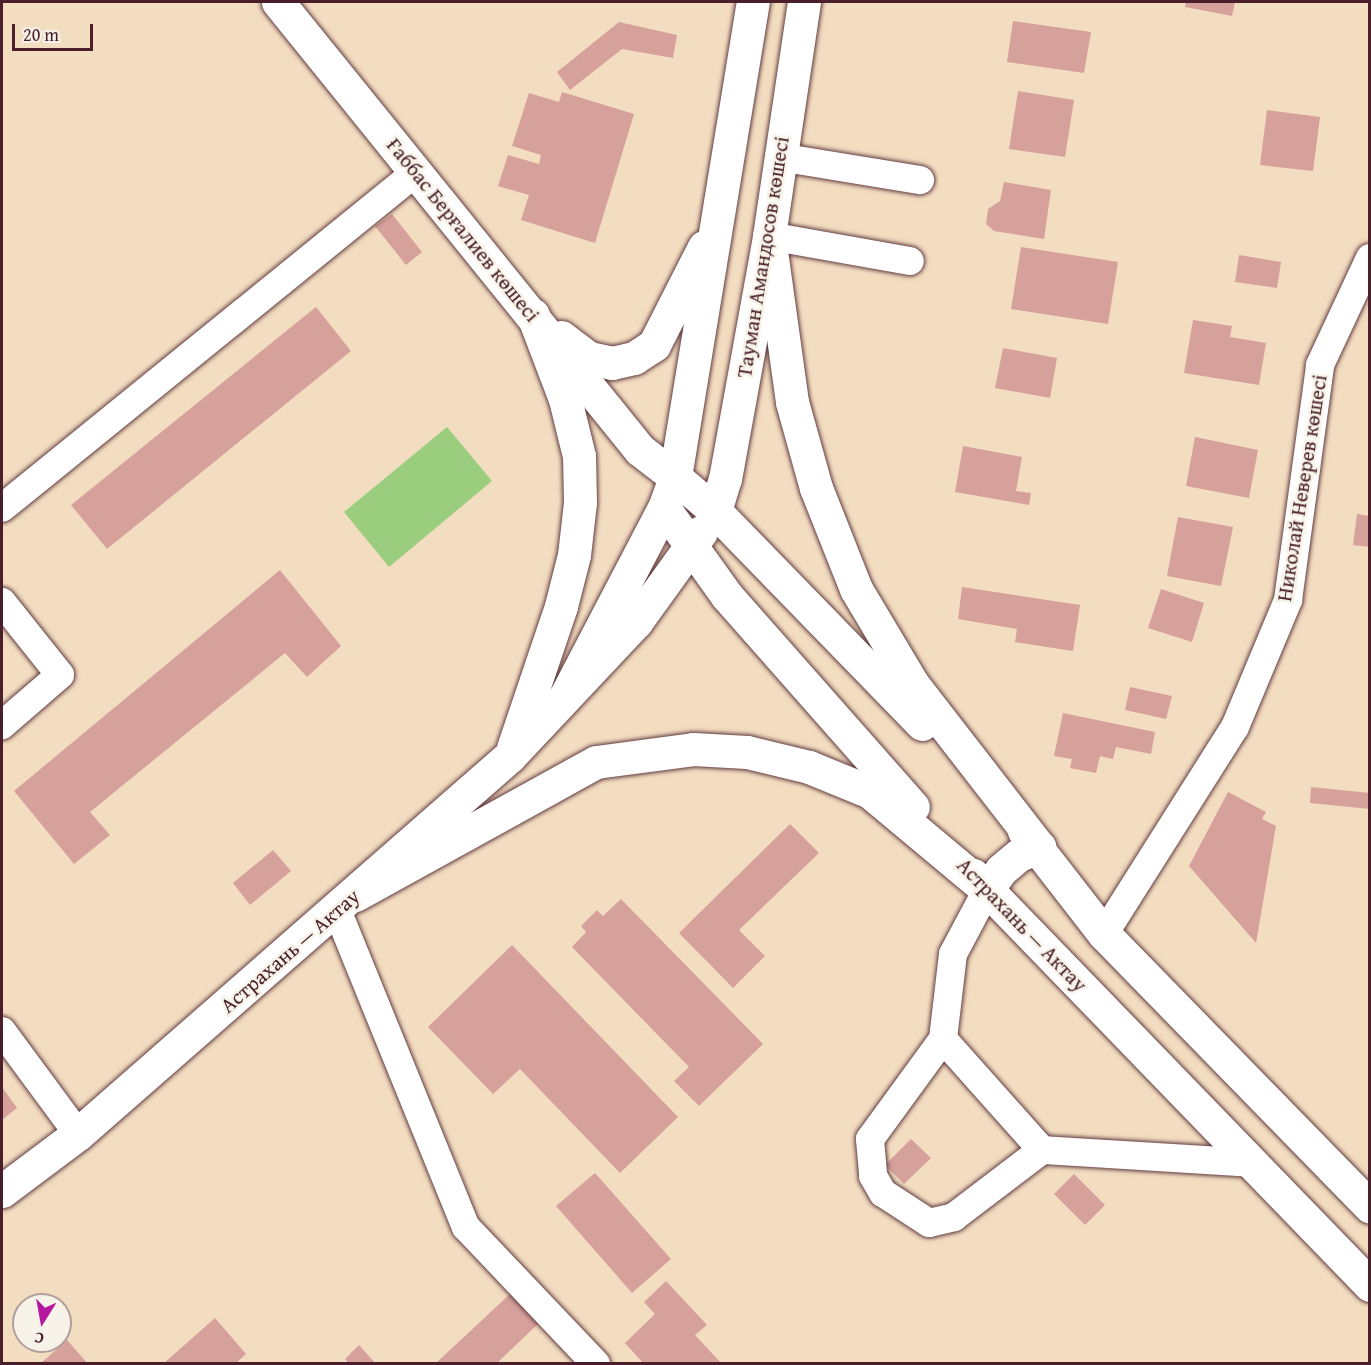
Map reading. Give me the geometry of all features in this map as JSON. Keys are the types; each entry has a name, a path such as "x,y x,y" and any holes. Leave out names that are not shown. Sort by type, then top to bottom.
{"main road":[{"name":"Ғаббас Берғалиев көшесі","path":"278,2 415,173 534,315 647,458 675,477"},
{"path":"534,315 589,358 612,363 634,358 654,345 716,227 753,2"},
{"name":"Тауман Амандосов көшесі","path":"715,511 725,479 769,236 804,2"},
{"name":"Астрахань — Актау","path":"565,697 664,508 675,477 716,227"},
{"path":"769,236 792,402 816,488 856,589 912,684 1104,934 1370,1207"},
{"path":"510,756 561,606 574,555 580,502 579,456 565,399 534,315"},
{"name":"Ғаббас Берғалиев көшесі","path":"647,458 664,508"},
{"path":"675,477 715,511 1039,847"},
{"name":"Астрахань — Актау","path":"664,508 691,549 727,596 987,890 1370,1286"},
{"name":"Астрахань — Актау","path":"2,1191 78,1134 346,903 510,756 636,622 691,549 715,511"},
{"path":"346,903 596,762 693,749 747,752 809,767 870,792 987,890 1001,870 1020,855 1039,847"}],"street":[{"path":"779,157 920,180"},
{"path":"2,508 415,173"},
{"path":"769,236 910,261"},
{"name":"Николай Неверев көшесі","path":"1104,934 1234,727 1288,600 1320,365 1370,258"},
{"path":"2,602 60,675 2,725"},
{"path":"987,890 953,954 943,1039 870,1139 873,1176 884,1193 929,1223 954,1218 1042,1150 1253,1163"},
{"path":"346,903 466,1227 596,1364"},
{"path":"2,1031 78,1134"},
{"path":"943,1039 1042,1150"}],"green space":[{"path":"447,427 492,481 389,567 344,512"}],"building":[{"path":"1186,2 1235,2 1232,16 1185,7"},
{"path":"1013,21 1091,32 1084,73 1007,62"},
{"path":"619,22 677,35 673,58 622,49 570,90 557,72"},
{"path":"1018,91 1074,100 1065,157 1009,149"},
{"path":"562,92 634,114 595,243 521,220 529,195 498,186 508,155 539,164 541,155 512,146 529,93 559,102"},
{"path":"1267,110 1320,117 1313,171 1260,165"},
{"path":"1004,182 1051,190 1044,239 994,231 986,224 988,209 1000,201"},
{"path":"392,214 422,252 406,265 375,226"},
{"path":"1021,247 1118,262 1108,324 1011,309"},
{"path":"1239,255 1281,262 1277,288 1235,282"},
{"path":"316,307 351,351 107,549 71,505"},
{"path":"1193,320 1232,326 1230,337 1266,343 1259,385 1184,373"},
{"path":"1003,348 1057,358 1050,398 995,388"},
{"path":"1195,437 1258,450 1249,498 1186,486"},
{"path":"963,446 1022,457 1016,491 1031,493 1029,505 955,492"},
{"path":"1357,514 1370,516 1370,547 1353,545"},
{"path":"1178,517 1233,527 1221,586 1167,576"},
{"path":"280,570 341,646 307,677 285,653 90,812 110,835 74,864 14,791"},
{"path":"962,587 1080,605 1073,651 1015,642 1017,629 958,619"},
{"path":"1161,589 1204,603 1192,642 1148,628"},
{"path":"1130,687 1172,696 1166,719 1125,710"},
{"path":"1063,713 1155,732 1151,754 1116,747 1113,759 1100,756 1096,773 1070,768 1072,759 1054,756"},
{"path":"1311,787 1370,793 1370,809 1310,803"},
{"path":"1228,792 1266,812 1262,819 1276,826 1256,943 1189,866"},
{"path":"790,824 819,853 739,930 765,956 733,988 679,933"},
{"path":"273,850 291,871 250,905 233,883"},
{"path":"621,899 763,1044 699,1106 674,1081 689,1067 572,947 586,932 581,926 597,910 603,916"},
{"path":"512,945 678,1117 620,1173 520,1069 493,1094 428,1027"},
{"path":"2,1087 17,1108 2,1120"},
{"path":"911,1139 931,1158 904,1184 885,1165"},
{"path":"595,1173 671,1259 632,1293 556,1206"},
{"path":"1074,1174 1105,1205 1085,1225 1054,1194"},
{"path":"666,1281 707,1325 695,1335 722,1364 644,1364 625,1343 655,1314 644,1302"},
{"path":"511,1293 539,1323 496,1364 435,1364"},
{"path":"215,1318 246,1354 235,1364 163,1364"},
{"path":"359,1345 376,1364 349,1364 345,1359"},
{"path":"72,1346 88,1364 40,1364 52,1353 72,1353"}]}
